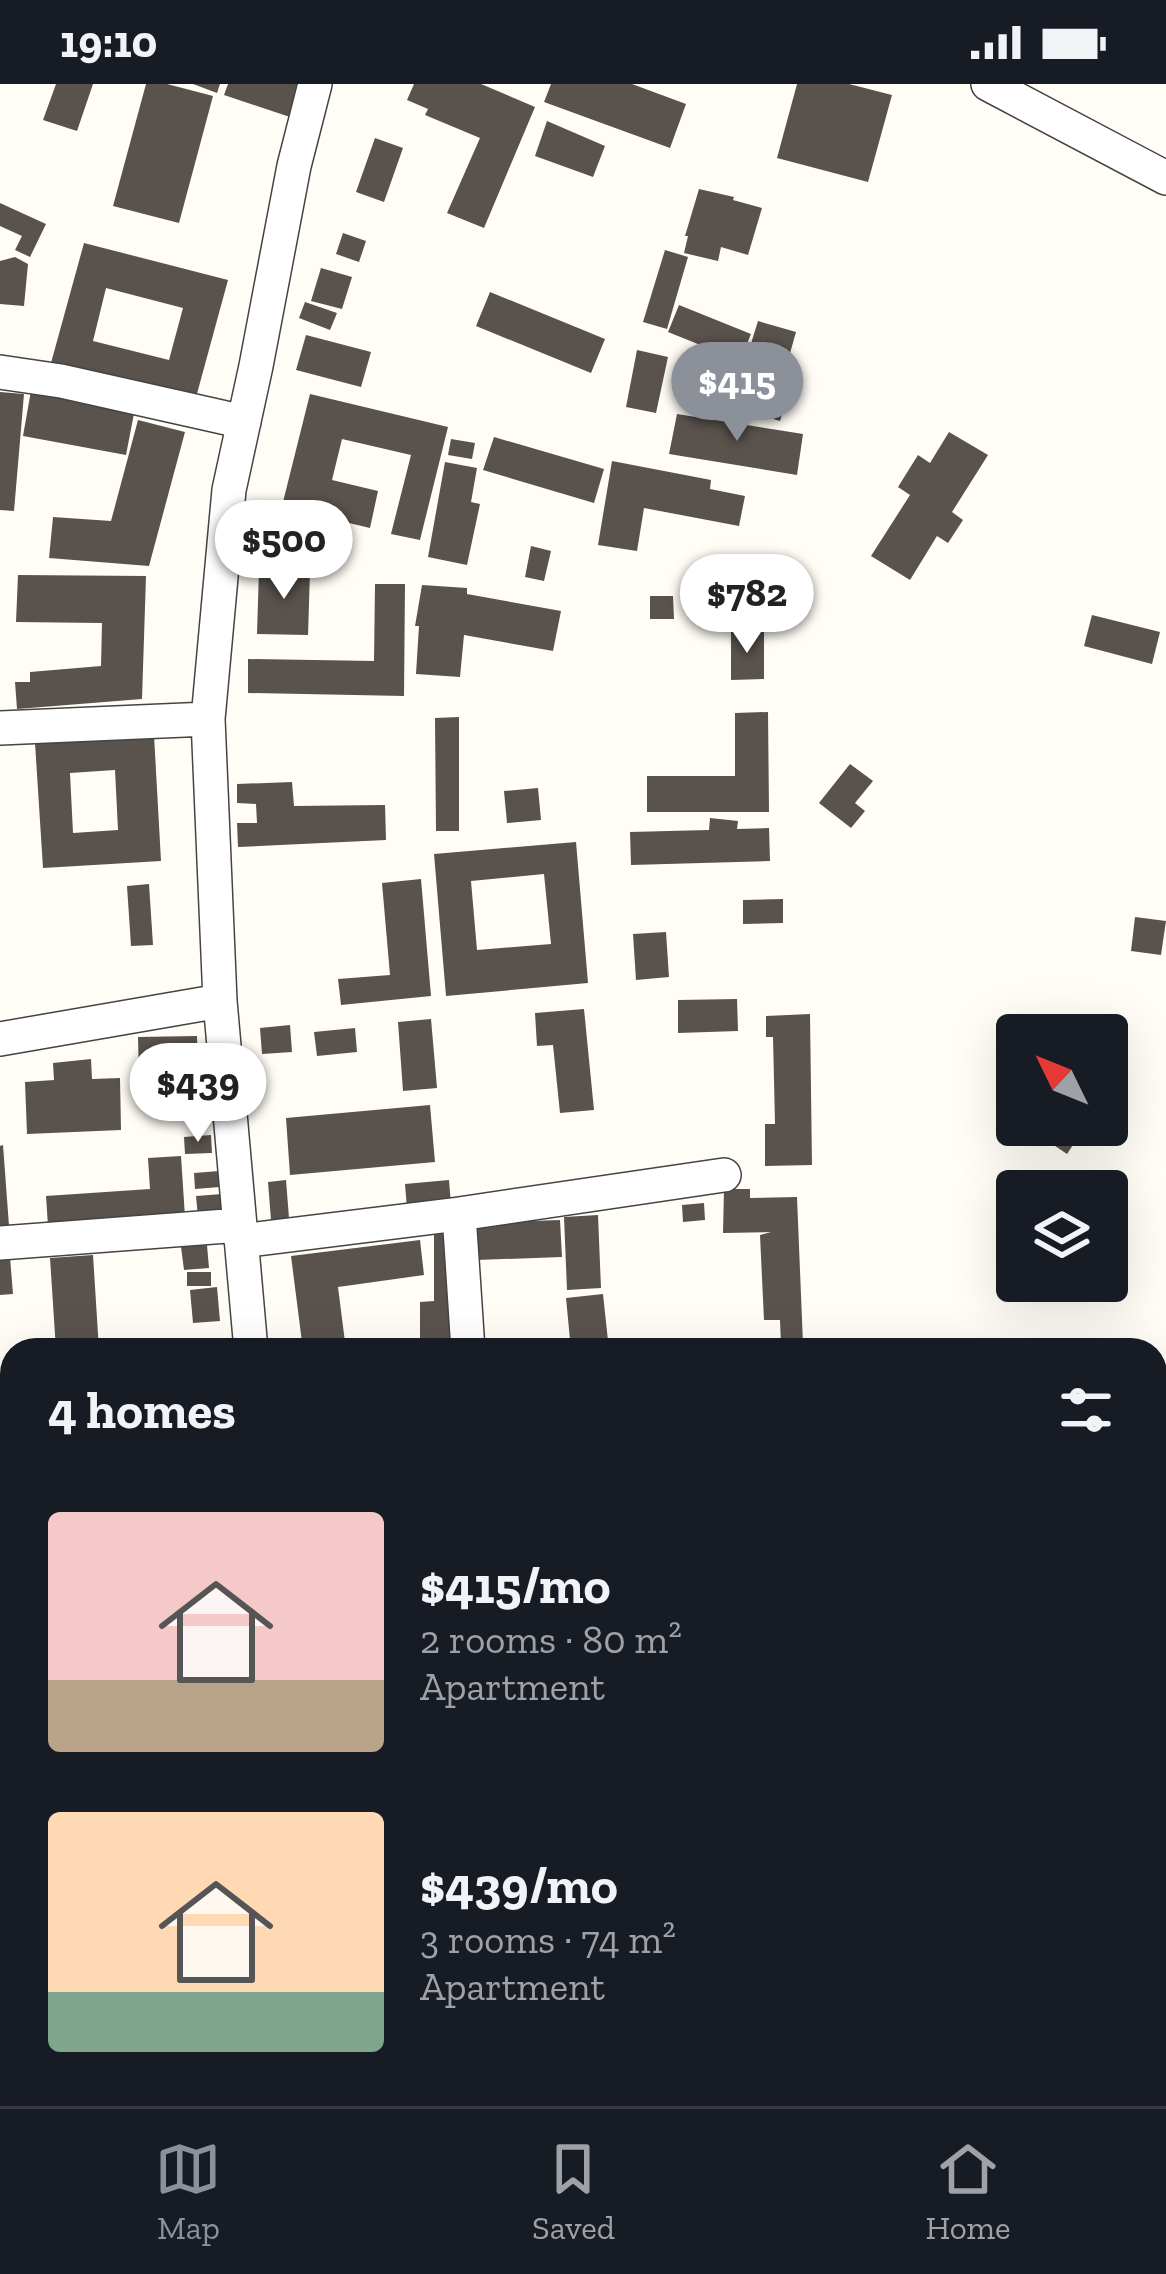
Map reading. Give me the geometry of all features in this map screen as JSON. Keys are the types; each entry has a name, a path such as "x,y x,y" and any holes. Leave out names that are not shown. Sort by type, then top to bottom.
{"street":[{"path":"250,1338 220,1001 208,719 229,490 315,84"},
{"path":"988,84 1166,178"},
{"path":"0,372 244,422"},
{"path":"0,728 208,719"},
{"path":"0,1039 220,1001"},
{"path":"0,1243 241,1233 459,1214 724,1174"},
{"path":"459,1214 467,1338"}],"building":[{"path":"56,84 93,84 77,131 43,120"},
{"path":"146,84 167,84 213,96 179,223 113,206"},
{"path":"193,84 220,84 217,93"},
{"path":"228,84 300,84 290,117 224,95"},
{"path":"414,84 481,84 535,107 484,228 447,213 480,138 425,115 428,109 407,100"},
{"path":"551,84 632,84 686,104 670,148 544,102"},
{"path":"797,84 849,84 892,95 868,182 777,158"},
{"path":"547,121 605,146 593,177 535,156"},
{"path":"375,138 403,148 384,202 356,192"},
{"path":"699,189 762,208 748,255 721,247 718,261 684,253"},
{"path":"0,203 46,224 30,257 15,250 22,236 0,226"},
{"path":"343,233 366,241 359,262 336,254"},
{"path":"84,243 228,280 195,401 51,363","holes":["106,288 183,308 169,360 93,341"]},
{"path":"665,250 688,257 667,329 643,322"},
{"path":"15,257 28,264 24,306 0,304 0,261"},
{"path":"321,268 352,277 342,309 311,301"},
{"path":"490,292 605,339 591,373 476,326"},
{"path":"305,302 337,313 330,330 299,318"},
{"path":"679,305 751,334 740,361 668,332"},
{"path":"758,321 796,332 783,378 744,366"},
{"path":"306,335 371,352 361,387 296,370"},
{"path":"637,350 668,357 656,413 626,407"},
{"path":"712,368 789,390 780,421 704,399"},
{"path":"32,385 136,403 126,455 23,436"},
{"path":"0,392 24,394 14,511 0,510"},
{"path":"310,394 448,427 420,540 391,534 411,455 342,439 332,480 378,491 370,528 311,514 307,533 277,526"},
{"path":"677,414 803,434 797,475 669,454"},
{"path":"138,420 185,432 149,566 49,558 53,517 111,521"},
{"path":"949,432 988,455 952,512 963,520 948,543 937,536 910,580 871,556 910,495 898,487 918,455 930,463"},
{"path":"494,437 604,469 594,503 483,470"},
{"path":"451,439 475,443 472,459 448,455"},
{"path":"612,461 711,480 710,489 745,496 739,526 644,508 637,551 598,545"},
{"path":"445,462 477,468 471,502 480,504 467,565 428,557"},
{"path":"531,546 551,551 544,581 525,577"},
{"path":"259,570 310,571 308,635 257,634"},
{"path":"18,575 146,576 142,699 17,709 15,682 30,682 30,672 101,666 102,623 16,622"},
{"path":"375,584 405,584 404,696 248,693 248,659 374,661"},
{"path":"422,585 467,588 467,594 561,611 553,651 464,635 460,677 416,674 419,626 415,626"},
{"path":"690,592 766,594 768,627 741,629 740,614 689,613"},
{"path":"650,596 673,596 674,619 650,619"},
{"path":"1092,615 1160,632 1152,664 1084,646"},
{"path":"731,632 764,632 764,679 731,680"},
{"path":"768,712 769,812 647,812 647,776 735,776 735,713"},
{"path":"459,717 459,831 436,831 435,718"},
{"path":"154,735 161,861 43,868 35,743","holes":["115,770 118,830 73,833 70,773"]},
{"path":"850,764 873,781 855,803 865,811 851,828 819,803"},
{"path":"292,782 294,806 385,805 386,840 238,847 237,823 257,823 256,804 237,803 237,784"},
{"path":"538,788 541,820 507,823 504,791"},
{"path":"710,818 738,821 737,829 769,828 770,861 631,865 630,832 709,830"},
{"path":"576,842 588,983 446,996 434,854","holes":["544,874 551,944 477,950 471,881"]},
{"path":"421,879 431,996 341,1005 338,979 390,975 382,883"},
{"path":"149,884 153,945 131,946 127,886"},
{"path":"783,899 783,923 743,924 743,900"},
{"path":"1135,917 1166,921 1161,955 1131,951"},
{"path":"666,932 669,977 636,980 633,934"},
{"path":"737,999 738,1031 678,1033 678,1000"},
{"path":"584,1009 594,1110 560,1113 553,1045 537,1046 535,1013"},
{"path":"810,1014 812,1165 765,1166 765,1124 775,1124 773,1037 766,1037 766,1016"},
{"path":"431,1019 437,1088 403,1091 398,1022"},
{"path":"290,1025 292,1052 262,1054 260,1028"},
{"path":"355,1028 357,1052 317,1056 314,1032"},
{"path":"197,1036 198,1077 139,1078 138,1037"},
{"path":"91,1059 92,1079 120,1078 121,1130 27,1134 25,1082 54,1080 53,1063"},
{"path":"430,1105 435,1162 290,1175 286,1118"},
{"path":"211,1135 212,1153 185,1154 184,1137"},
{"path":"3,1145 9,1226 0,1226"},
{"path":"181,1156 185,1217 48,1226 46,1196 150,1189 148,1158"},
{"path":"219,1171 220,1187 195,1189 194,1173"},
{"path":"286,1180 289,1218 271,1220 268,1182"},
{"path":"449,1180 451,1205 407,1209 405,1184"},
{"path":"724,1189 750,1189 750,1198 797,1197 803,1338 781,1338 780,1320 764,1320 760,1235 771,1232 723,1233"},
{"path":"222,1194 224,1215 198,1217 196,1196"},
{"path":"704,1203 705,1220 683,1222 682,1205"},
{"path":"598,1215 601,1288 567,1290 564,1217"},
{"path":"560,1220 562,1257 476,1260 475,1223"},
{"path":"434,1228 459,1228 459,1338 420,1338 420,1302 434,1301"},
{"path":"420,1240 424,1275 338,1287 344,1338 301,1338 291,1256"},
{"path":"207,1245 209,1268 184,1270 181,1247"},
{"path":"93,1255 98,1338 55,1338 50,1258"},
{"path":"0,1257 10,1257 13,1294 0,1295"},
{"path":"187,1272 211,1272 211,1286 187,1286"},
{"path":"217,1287 220,1321 193,1323 190,1290"},
{"path":"603,1294 608,1338 570,1338 566,1298"}]}
